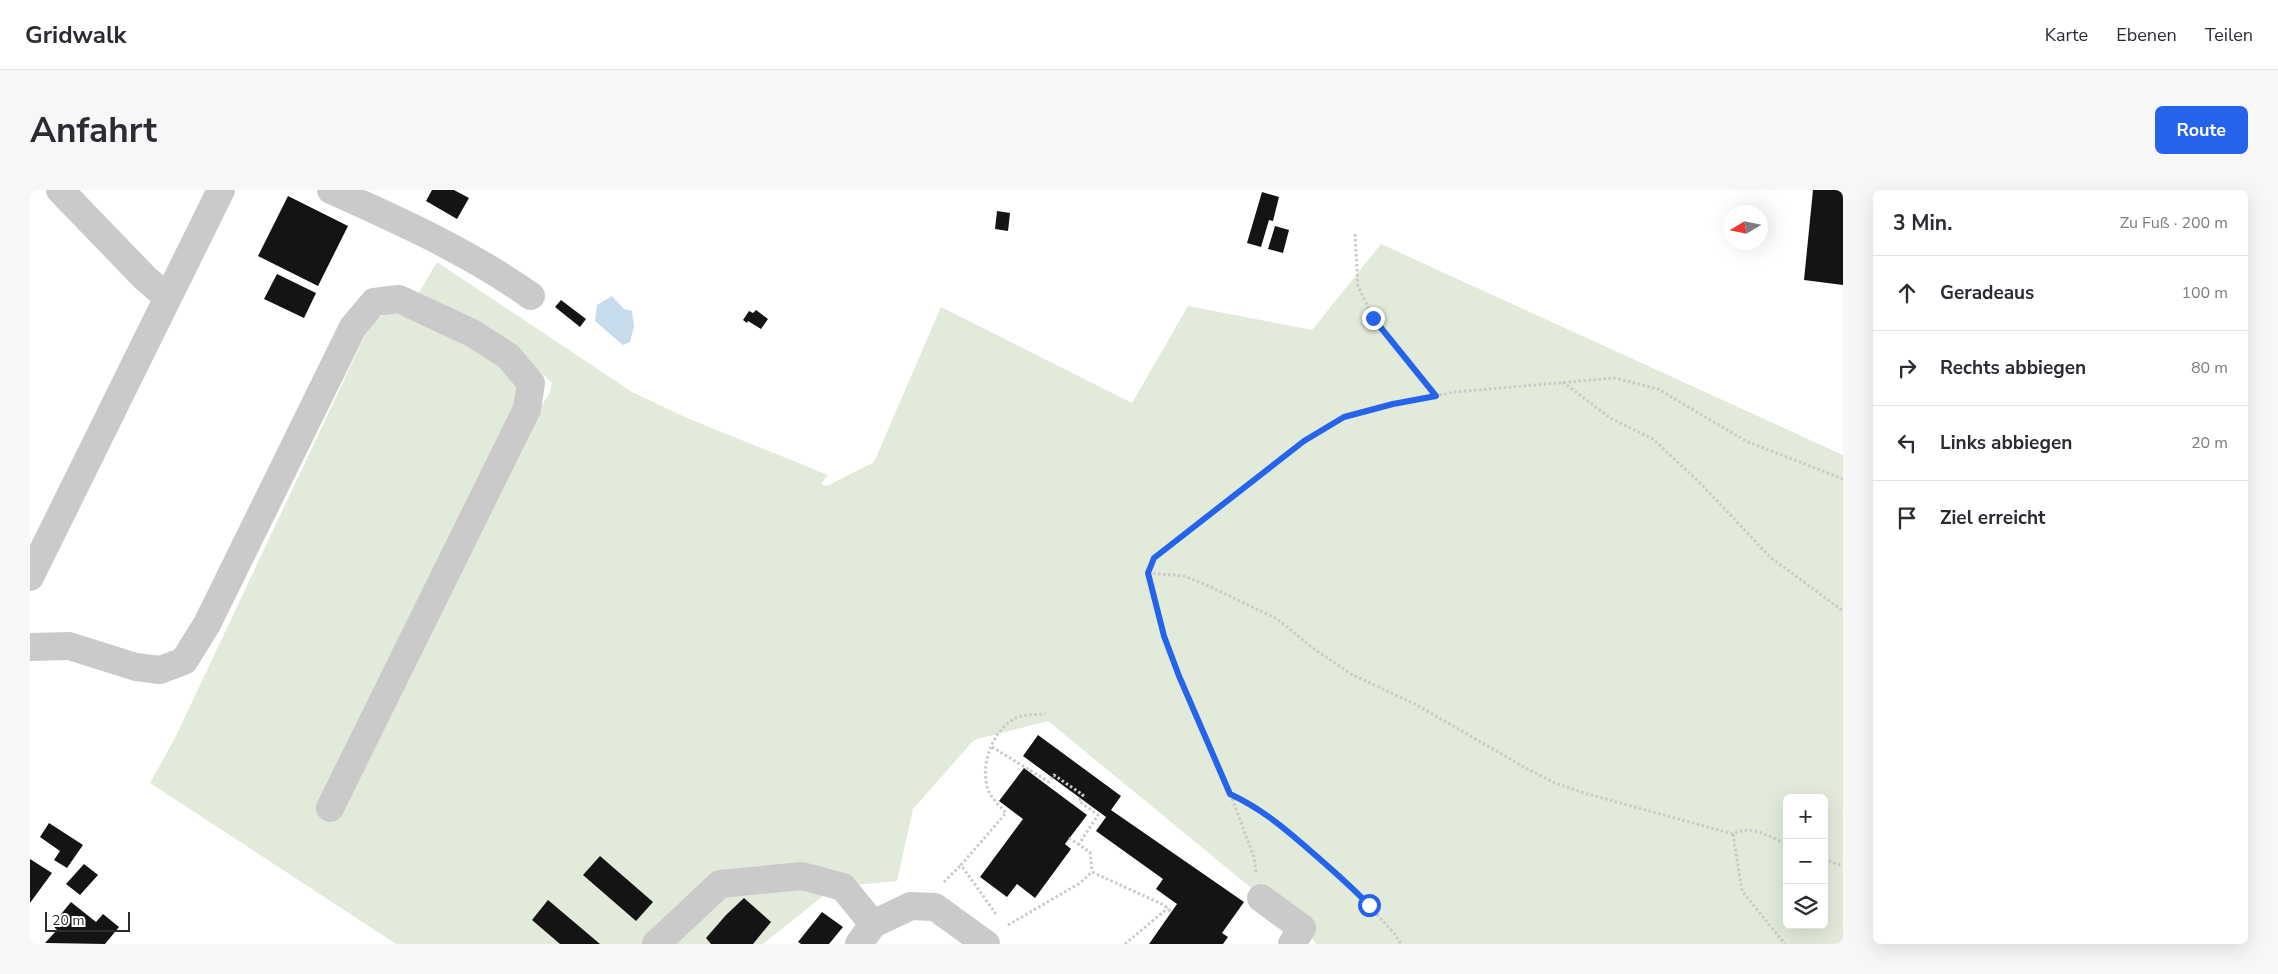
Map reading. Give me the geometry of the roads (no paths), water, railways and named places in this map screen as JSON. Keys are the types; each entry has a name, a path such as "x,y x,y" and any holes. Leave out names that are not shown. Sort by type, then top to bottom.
{"street":[{"path":"60,190 132,265 167,297"},
{"path":"30,577 221,190"},
{"path":"331,190 436,238 496,271 531,296"},
{"path":"30,647 69,646 136,667 160,670 184,661 207,624 353,327 374,302 399,299 472,333 508,356 531,383 527,409 330,808"},
{"path":"656,944 720,884 802,876 843,887 866,934 911,906 935,907 995,936"},
{"path":"1261,898 1302,928 1292,944"}],"water":[{"path":"612,296 624,309 632,311 634,326 630,342 623,345 595,321 597,305"}]}
